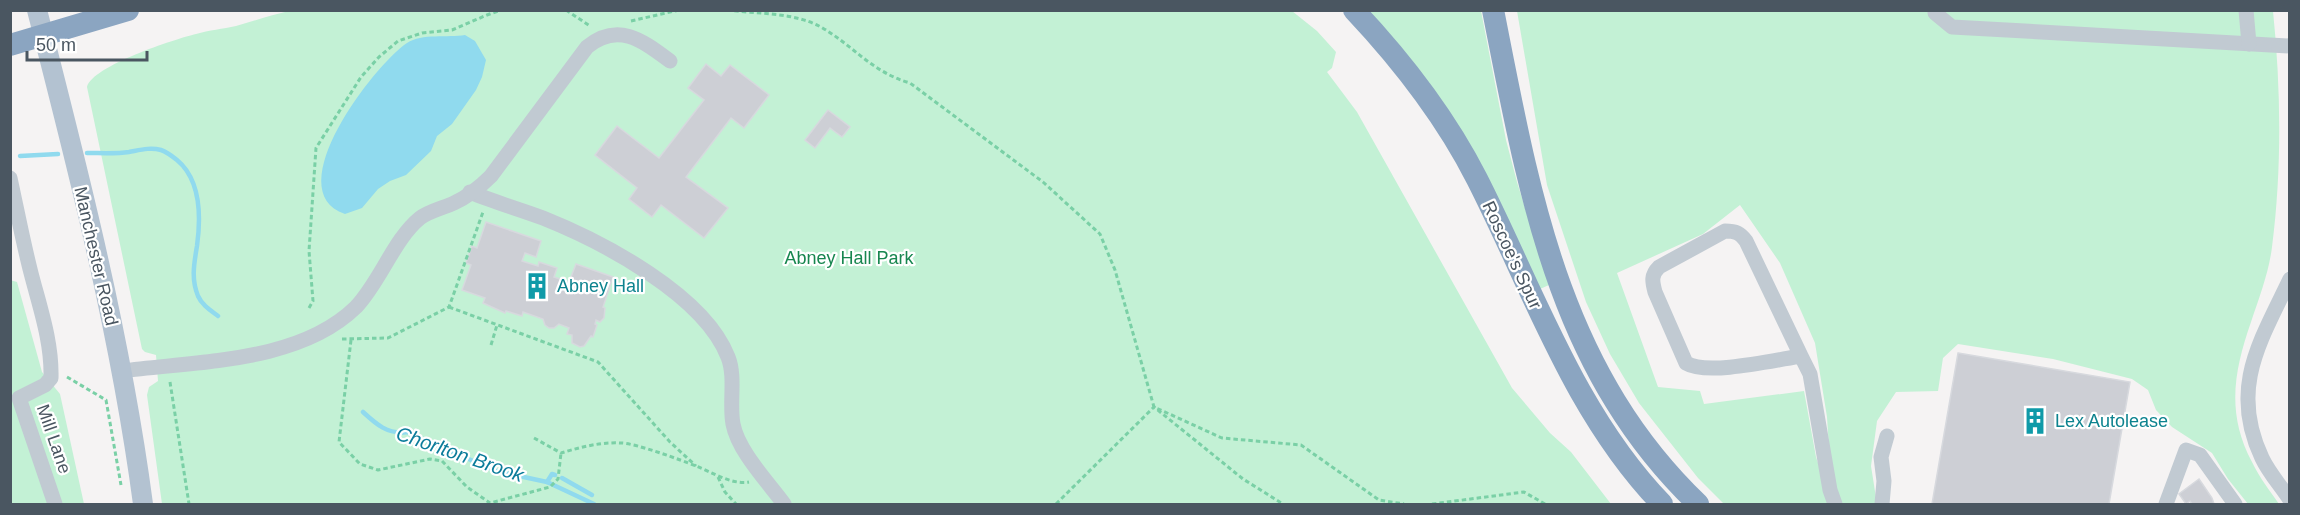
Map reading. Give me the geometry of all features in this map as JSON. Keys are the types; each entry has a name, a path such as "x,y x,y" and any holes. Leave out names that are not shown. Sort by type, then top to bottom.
{"highway":[{"path":"10,45 128,10"},
{"name":"Roscoe's Spur","path":"1354,10 1390,49 1423,91 1476,177 1551,337 1584,399 1619,453 1662,504"},
{"name":"Roscoe's Spur","path":"1493,10 1526,174 1551,264 1569,311 1586,350 1628,422 1698,504"}],"main road":[{"name":"Manchester Road","path":"37,10 122,371 143,504"}],"street":[{"path":"1935,10 1935,13 1952,27 2289,46"},
{"path":"2246,10 2250,44"},
{"path":"122,371 285,348 317,336 356,306 400,242 421,217 456,202 482,185 587,47 606,35 630,37 644,41 670,61"},
{"path":"10,178 22,238 50,347 51,368"},
{"path":"470,192 543,218 597,244 637,266 684,297 722,343 732,366 731,412 737,440 784,504"},
{"path":"1801,356 1711,369 1692,367 1686,363 1655,292 1652,281 1654,273 1659,267 1725,231 1741,234 1810,374 1830,490 1835,504"},
{"path":"2289,279 2254,357 2248,375 2247,392 2248,412 2253,434 2263,459 2289,500"},
{"name":"Mill Lane","path":"51,368 51,378 45,385 15,395 56,504"},
{"path":"1882,504 1884,481 1881,457 1887,436"},
{"path":"2166,504 2186,450 2200,455 2235,504"}],"path":[{"path":"309,308 313,301 309,251 316,148 361,77 398,41 422,33 452,30 501,10"},
{"path":"727,10 803,19 820,27 891,77 910,83 1043,182 1072,207 1100,234 1115,270 1154,407 1243,479 1283,504"},
{"path":"488,200 449,307 388,338 351,340 339,442 360,464 378,470 430,459 442,461 467,487 490,503 550,487 558,479 561,453"},
{"path":"449,307 598,362 670,442 696,466"},
{"path":"491,345 498,325"},
{"path":"169,365 173,406 189,504"},
{"path":"51,368 106,400 122,493"},
{"path":"1056,504 1154,407"},
{"path":"1154,407 1222,438 1301,445 1379,500 1404,504"},
{"path":"534,438 561,453 590,445 623,443 742,483 765,478"},
{"path":"717,475 725,492 736,504"},
{"path":"1432,504 1524,492 1545,504"}],"green space":[{"name":"Abney Hall Park","path":"289,11 1292,11 1317,31 1336,52 1332,68 1327,72 1357,112 1512,388 1550,433 1571,452 1611,504 162,504 147,395 149,387 158,381 156,355 142,349 87,87 92,79 118,62 154,47"},
{"path":"1367,11 1481,11 1506,140 1549,285 1540,289"},
{"path":"1517,11 2273,11 2278,70 2278,188 2269,266 2240,358 2235,392 2238,426 2244,444 2258,473 2279,504 2248,504 2228,479 2212,453 2172,427 2156,410 2148,390 2132,379 2053,359 1958,344 1943,358 1938,391 1896,392 1877,421 1871,466 1877,504 1839,504 1831,480 1827,417 1815,343 1780,263 1740,205 1703,234 1617,273 1658,387 1700,391 1704,404 1804,391 1816,457 1832,504 1724,504 1698,478 1639,403 1610,354 1586,302 1547,185"},
{"path":"10,280 17,282 42,372 60,394 84,504 11,504"}],"water":[{"path":"465,35 475,41 486,60 482,77 476,90 452,124 437,136 431,151 406,175 378,189 362,208 345,214 327,201 321,181 326,156 338,128 374,76 392,56 413,40"}],"building":[{"path":"706,64 721,76 730,65 769,95 744,128 731,118 686,177 728,208 704,238 661,205 652,217 629,199 637,188 595,155 617,126 659,158 704,100 688,88"},
{"path":"828,110 850,127 842,137 830,128 815,148 805,140"},
{"name":"Abney Hall","path":"486,222 541,241 536,257 525,253 522,261 538,266 539,262 557,268 554,277 569,282 576,264 613,277 603,307 605,308 604,318 600,322 596,320 597,325 593,337 591,336 584,346 580,347 572,343 572,335 567,334 569,328 559,324 554,328 549,328 543,319 523,312 522,316 506,311 505,313 483,303 485,298 462,290 471,265 466,263 472,246 477,248"},
{"name":"Lex Autolease","path":"1958,353 2130,382 2109,504 1932,504"},
{"path":"2199,479 2214,504 2192,504 2190,501 2186,504 2179,494"}],"waterway":[{"name":"Chorlton Brook","path":"87,153 119,153 157,149 169,154 185,168 195,188 199,211 194,284 202,302 218,316"},
{"name":"Chorlton Brook","path":"20,156 58,154"},
{"name":"Chorlton Brook","path":"363,412 388,430 407,432 496,471 547,482 594,504"},
{"path":"547,482 552,474 555,475"},
{"path":"562,478 592,495"}],"place":[{"name":"Abney Hall","path":"537,286"},
{"name":"Lex Autolease","path":"2035,421"}]}
